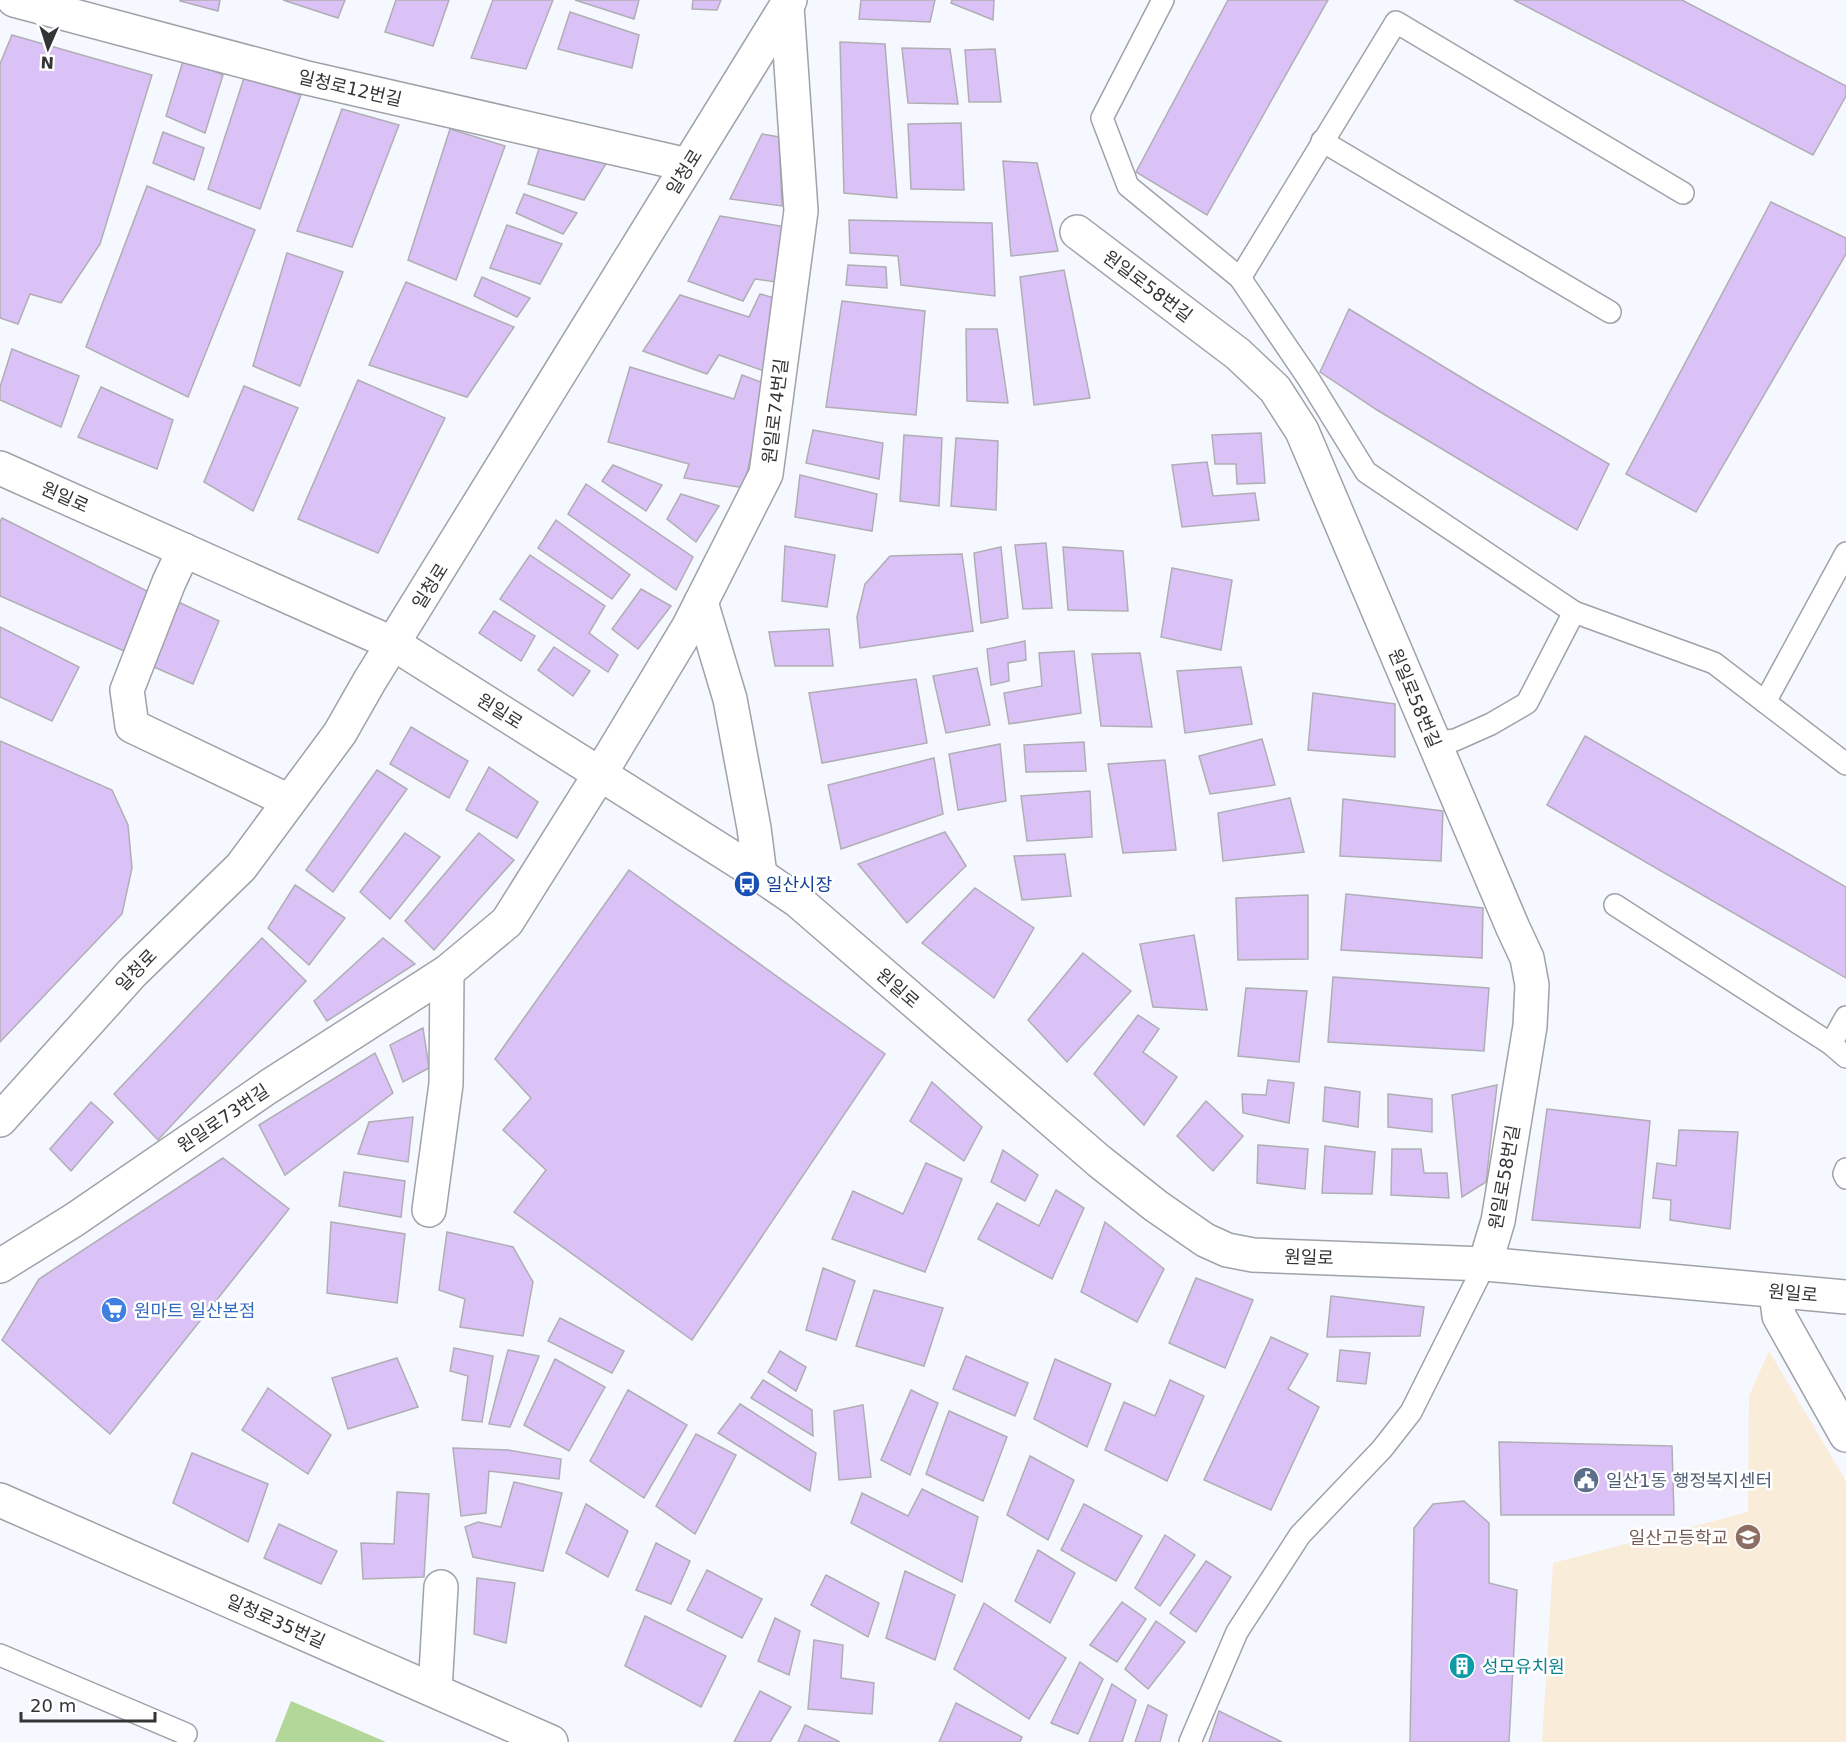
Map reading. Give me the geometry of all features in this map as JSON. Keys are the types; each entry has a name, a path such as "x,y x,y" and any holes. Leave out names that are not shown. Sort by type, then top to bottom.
{"street":[{"name":"일청로12번길","path":"14,0 303,77 688,165"},
{"name":"일청로","path":"0,1120 132,973 241,867 340,733 789,3"},
{"name":"원일로74번길","path":"600,774 689,626 766,474 801,211 789,3"},
{"name":"원일로58번길","path":"1077,232 1238,354 1275,388 1302,431 1527,958 1532,985 1530,1026 1500,1209 1485,1264"},
{"name":"원일로","path":"0,468 394,644 760,875 798,901 1099,1161 1156,1206 1205,1240 1227,1250 1253,1256 1485,1264 1846,1297"},
{"path":"184,550 169,582 127,690 132,726 290,801"},
{"path":"701,602 730,699 754,828 760,875"},
{"name":"원일로73번길","path":"0,1266 74,1220 268,1087 447,972 507,922 600,774"},
{"path":"429,1210 446,1084 447,972"},
{"path":"1776,1292 1779,1316 1846,1435"},
{"name":"일청로35번길","path":"0,1500 435,1690 509,1734 551,1742"},
{"path":"435,1690 441,1587"}],"lane":[{"path":"1163,0 1102,118 1128,186 1240,278 1308,378 1366,472 1574,612 1713,663 1846,764"},
{"path":"1240,278 1396,22 1683,193"},
{"path":"1322,141 1610,312"},
{"path":"1765,702 1846,553"},
{"path":"1434,743 1455,740 1491,724 1527,703 1574,612"},
{"path":"1616,905 1839,1051 1846,1017"},
{"path":"1846,1169 1844,1174 1846,1178"},
{"path":"1190,1742 1237,1632 1300,1535 1382,1449 1411,1412 1485,1264"},
{"path":"0,1655 186,1734"}],"shaded area":[{"name":"일산고등학교","path":"1769,1351 1846,1481 1846,1742 1542,1742 1553,1563 1748,1512 1749,1396"}],"green space":[{"path":"291,1701 386,1742 275,1742"}],"building":[{"path":"180,0 220,0 218,11"},
{"path":"283,0 345,0 338,18"},
{"path":"396,0 449,0 433,46 385,32"},
{"path":"493,0 553,0 526,69 471,58"},
{"path":"575,0 639,0 634,19"},
{"path":"693,0 721,0 717,10 692,9"},
{"path":"861,0 935,0 930,22 859,19"},
{"path":"952,0 994,0 993,20 951,3"},
{"path":"1228,0 1328,0 1207,215 1136,172"},
{"path":"1514,0 1682,0 1846,86 1846,96 1813,155"},
{"path":"570,12 639,35 632,68 558,49"},
{"path":"12,35 152,75 100,244 61,303 30,294 18,324 0,318 0,64"},
{"path":"840,42 885,44 897,198 844,193"},
{"path":"902,48 950,49 958,104 908,103"},
{"path":"995,49 1001,102 969,102 965,50"},
{"path":"184,58 223,75 205,133 166,116"},
{"path":"244,78 301,95 260,209 208,189"},
{"path":"342,109 399,125 352,247 297,231"},
{"path":"961,123 964,190 911,189 908,124"},
{"path":"450,129 505,146 456,280 408,260"},
{"path":"163,132 204,148 194,180 153,163"},
{"path":"762,134 779,137 782,206 730,199"},
{"path":"541,142 607,162 584,200 528,184"},
{"path":"1003,161 1037,163 1058,251 1011,256"},
{"path":"147,186 255,230 188,397 86,347"},
{"path":"524,194 577,213 563,234 516,213"},
{"path":"1771,202 1846,238 1846,254 1696,512 1626,474"},
{"path":"720,216 787,227 776,282 755,279 743,301 688,281"},
{"path":"849,220 992,223 995,296 901,285 898,256 850,253"},
{"path":"507,225 562,244 540,284 490,268"},
{"path":"287,253 343,272 300,386 253,366"},
{"path":"848,265 886,267 887,288 846,285"},
{"path":"1064,270 1090,398 1034,405 1020,277"},
{"path":"482,277 530,298 517,317 474,296"},
{"path":"406,282 514,327 467,397 369,365"},
{"path":"760,294 778,299 764,371 719,355 707,374 643,351 680,295 749,317"},
{"path":"842,301 925,311 916,415 826,407"},
{"path":"1349,309 1609,464 1577,530 1377,410 1320,372"},
{"path":"966,329 997,329 1008,403 967,401"},
{"path":"12,349 79,376 61,427 0,400 0,387"},
{"path":"630,367 734,399 742,375 766,384 744,488 684,478 689,464 608,442"},
{"path":"358,380 445,418 378,553 298,519"},
{"path":"244,386 298,408 253,511 204,482"},
{"path":"101,387 173,420 157,469 78,437"},
{"path":"813,430 883,443 879,479 806,463"},
{"path":"1261,433 1265,483 1237,484 1236,464 1215,464 1212,435"},
{"path":"904,435 942,438 939,506 900,501"},
{"path":"956,438 998,441 996,510 951,506"},
{"path":"1207,462 1213,496 1255,493 1259,520 1182,527 1172,465"},
{"path":"613,465 662,485 646,511 602,481"},
{"path":"800,475 877,494 872,531 795,517"},
{"path":"586,484 693,557 676,590 568,514"},
{"path":"681,494 719,506 696,542 667,519"},
{"path":"2,518 151,593 124,651 0,596 0,522"},
{"path":"556,520 630,575 612,599 538,548"},
{"path":"1046,543 1052,608 1023,609 1015,545"},
{"path":"785,546 835,555 827,607 782,601"},
{"path":"1001,547 1008,618 981,623 974,553"},
{"path":"1063,547 1123,551 1128,611 1068,610"},
{"path":"962,554 973,631 860,648 857,617 865,584 890,556"},
{"path":"530,555 605,606 589,633 618,655 608,672 500,599"},
{"path":"1172,568 1232,580 1221,650 1161,637"},
{"path":"641,589 671,606 638,649 612,629"},
{"path":"174,600 219,621 193,684 147,664"},
{"path":"494,611 535,636 521,661 479,633"},
{"path":"0,627 79,667 52,721 0,697"},
{"path":"829,629 833,666 775,666 769,632"},
{"path":"1025,641 1026,660 1008,663 1009,681 991,685 987,649"},
{"path":"554,647 590,671 573,696 538,670"},
{"path":"1074,651 1081,713 1009,724 1004,693 1042,686 1039,653"},
{"path":"1140,653 1152,727 1101,726 1092,654"},
{"path":"1241,667 1252,724 1185,733 1177,671"},
{"path":"977,668 990,725 946,733 933,676"},
{"path":"916,679 927,743 822,763 809,693"},
{"path":"1313,693 1395,704 1395,757 1308,750"},
{"path":"411,727 468,761 449,798 390,764"},
{"path":"1585,736 1846,887 1846,978 1547,805"},
{"path":"1262,739 1275,785 1210,794 1199,756"},
{"path":"0,741 112,790 128,825 132,868 122,914 0,1042"},
{"path":"1084,742 1086,771 1026,772 1024,745"},
{"path":"1000,744 1006,801 958,810 949,754"},
{"path":"934,758 943,814 841,849 828,785"},
{"path":"1165,760 1176,850 1123,853 1108,764"},
{"path":"489,767 538,802 517,838 466,810"},
{"path":"377,770 407,789 333,892 306,870"},
{"path":"1090,791 1092,837 1027,841 1021,796"},
{"path":"1290,798 1304,852 1223,861 1218,813"},
{"path":"1343,799 1443,811 1441,861 1340,856"},
{"path":"945,832 966,866 907,923 858,864"},
{"path":"405,833 440,857 390,919 360,892"},
{"path":"479,833 514,860 434,950 405,921"},
{"path":"1065,854 1071,896 1022,900 1014,856"},
{"path":"629,870 885,1054 692,1340 514,1212 546,1170 503,1130 531,1098 495,1059"},
{"path":"295,885 345,918 309,965 268,928"},
{"path":"975,888 1034,928 994,998 922,943"},
{"path":"1346,894 1483,908 1482,958 1341,950"},
{"path":"1308,895 1308,959 1238,960 1236,898"},
{"path":"1194,935 1207,1010 1153,1007 1140,944"},
{"path":"262,938 306,981 158,1140 114,1094"},
{"path":"383,938 415,964 327,1021 314,1001"},
{"path":"1083,953 1131,991 1067,1062 1028,1020"},
{"path":"1333,977 1489,988 1484,1051 1328,1042"},
{"path":"1246,988 1307,991 1299,1062 1238,1056"},
{"path":"1138,1015 1159,1029 1143,1052 1177,1077 1144,1125 1094,1074"},
{"path":"423,1028 429,1068 403,1082 390,1045"},
{"path":"375,1053 393,1093 285,1175 259,1125"},
{"path":"1268,1080 1294,1083 1289,1123 1243,1113 1242,1094 1266,1095"},
{"path":"932,1082 982,1127 964,1161 910,1121"},
{"path":"1497,1085 1486,1182 1462,1197 1452,1095"},
{"path":"1325,1087 1360,1092 1358,1127 1323,1121"},
{"path":"1388,1094 1432,1099 1432,1132 1388,1127"},
{"path":"1206,1101 1243,1136 1213,1171 1177,1136"},
{"path":"91,1102 113,1122 71,1171 50,1149"},
{"path":"1547,1109 1650,1121 1640,1228 1532,1220"},
{"path":"413,1117 408,1162 358,1154 369,1122"},
{"path":"1679,1130 1738,1132 1730,1229 1670,1220 1671,1200 1653,1198 1657,1163 1676,1166"},
{"path":"1258,1145 1308,1149 1305,1189 1257,1183"},
{"path":"1325,1146 1375,1152 1372,1194 1322,1193"},
{"path":"1392,1149 1421,1149 1424,1173 1447,1173 1449,1198 1391,1195"},
{"path":"1003,1150 1038,1175 1025,1201 991,1182"},
{"name":"원마트 일산본점","path":"223,1158 289,1209 110,1434 2,1340 39,1279"},
{"path":"926,1163 962,1179 925,1272 832,1239 853,1191 903,1214"},
{"path":"344,1172 405,1181 401,1217 339,1206"},
{"path":"1056,1190 1084,1208 1052,1279 978,1239 997,1203 1039,1226"},
{"path":"331,1222 405,1234 397,1303 327,1293"},
{"path":"1105,1222 1164,1269 1137,1322 1081,1292"},
{"path":"447,1232 513,1247 533,1282 523,1336 460,1327 465,1299 439,1290"},
{"path":"823,1268 855,1281 836,1340 806,1330"},
{"path":"1196,1278 1253,1300 1225,1368 1169,1343"},
{"path":"874,1290 943,1308 924,1366 856,1346"},
{"path":"1331,1296 1424,1307 1420,1336 1327,1337"},
{"path":"560,1318 624,1351 612,1373 548,1341"},
{"path":"1271,1337 1308,1354 1288,1389 1319,1407 1271,1510 1204,1480"},
{"path":"454,1348 493,1356 482,1422 462,1420 468,1376 450,1371"},
{"path":"508,1350 539,1356 510,1427 489,1424"},
{"path":"1340,1350 1370,1353 1366,1384 1337,1381"},
{"path":"780,1351 806,1367 796,1391 768,1372"},
{"path":"966,1356 1028,1383 1015,1416 953,1389"},
{"path":"397,1358 418,1407 348,1429 332,1378"},
{"path":"555,1359 605,1387 569,1451 524,1425"},
{"path":"1055,1359 1111,1384 1087,1447 1034,1419"},
{"path":"763,1380 812,1410 813,1436 751,1398"},
{"path":"1170,1380 1204,1396 1167,1481 1105,1450 1124,1402 1155,1416"},
{"path":"268,1388 331,1435 308,1474 242,1430"},
{"path":"628,1390 687,1425 644,1498 590,1461"},
{"path":"911,1390 938,1403 910,1475 881,1460"},
{"path":"740,1404 816,1453 810,1491 718,1433"},
{"path":"863,1405 871,1477 839,1480 834,1411"},
{"path":"949,1411 1007,1437 983,1501 926,1474"},
{"path":"696,1434 736,1455 695,1534 656,1506"},
{"name":"일산1동 행정복지센터","path":"1499,1442 1672,1446 1674,1515 1501,1515"},
{"path":"453,1448 508,1450 561,1459 559,1479 489,1471 486,1513 461,1516"},
{"path":"192,1453 268,1484 248,1542 173,1503"},
{"path":"1030,1456 1074,1480 1048,1540 1007,1515"},
{"path":"514,1482 562,1493 543,1571 473,1557 465,1527 478,1522 501,1527"},
{"path":"922,1489 978,1517 962,1582 851,1523 862,1493 908,1516"},
{"path":"397,1492 429,1494 424,1577 363,1579 361,1543 394,1544"},
{"name":"성모유치원","path":"1464,1501 1489,1523 1489,1583 1517,1590 1509,1742 1410,1742 1414,1528 1433,1504"},
{"path":"586,1504 628,1531 608,1577 566,1553"},
{"path":"1084,1504 1142,1536 1116,1581 1061,1550"},
{"path":"279,1524 337,1551 321,1584 264,1558"},
{"path":"1165,1535 1195,1555 1160,1606 1135,1588"},
{"path":"656,1543 690,1561 671,1604 636,1590"},
{"path":"1038,1550 1075,1573 1050,1623 1015,1601"},
{"path":"1206,1561 1231,1577 1196,1632 1170,1613"},
{"path":"707,1570 762,1599 742,1638 687,1610"},
{"path":"905,1571 955,1595 935,1660 886,1638"},
{"path":"826,1575 879,1603 868,1637 811,1605"},
{"path":"477,1578 515,1583 506,1643 474,1634"},
{"path":"1122,1602 1146,1619 1117,1662 1090,1645"},
{"path":"984,1603 1066,1658 1029,1719 954,1669"},
{"path":"645,1616 726,1656 701,1707 625,1666"},
{"path":"775,1618 800,1631 789,1675 758,1661"},
{"path":"1156,1621 1185,1642 1148,1689 1125,1669"},
{"path":"814,1640 843,1645 841,1678 874,1683 872,1714 808,1709"},
{"path":"1080,1662 1103,1679 1078,1734 1051,1723"},
{"path":"1112,1684 1136,1700 1122,1742 1089,1742"},
{"path":"760,1691 791,1707 770,1742 734,1742"},
{"path":"956,1703 1022,1737 1020,1742 939,1742"},
{"path":"1148,1705 1167,1715 1160,1742 1135,1742"},
{"path":"1219,1711 1282,1742 1209,1742"},
{"path":"805,1725 840,1742 798,1742"}],"place":[{"name":"일산시장","path":"747,884"},
{"name":"원마트 일산본점","path":"114,1310"},
{"name":"일산1동 행정복지센터","path":"1586,1480"},
{"name":"일산고등학교","path":"1748,1537"},
{"name":"성모유치원","path":"1462,1666"}]}
